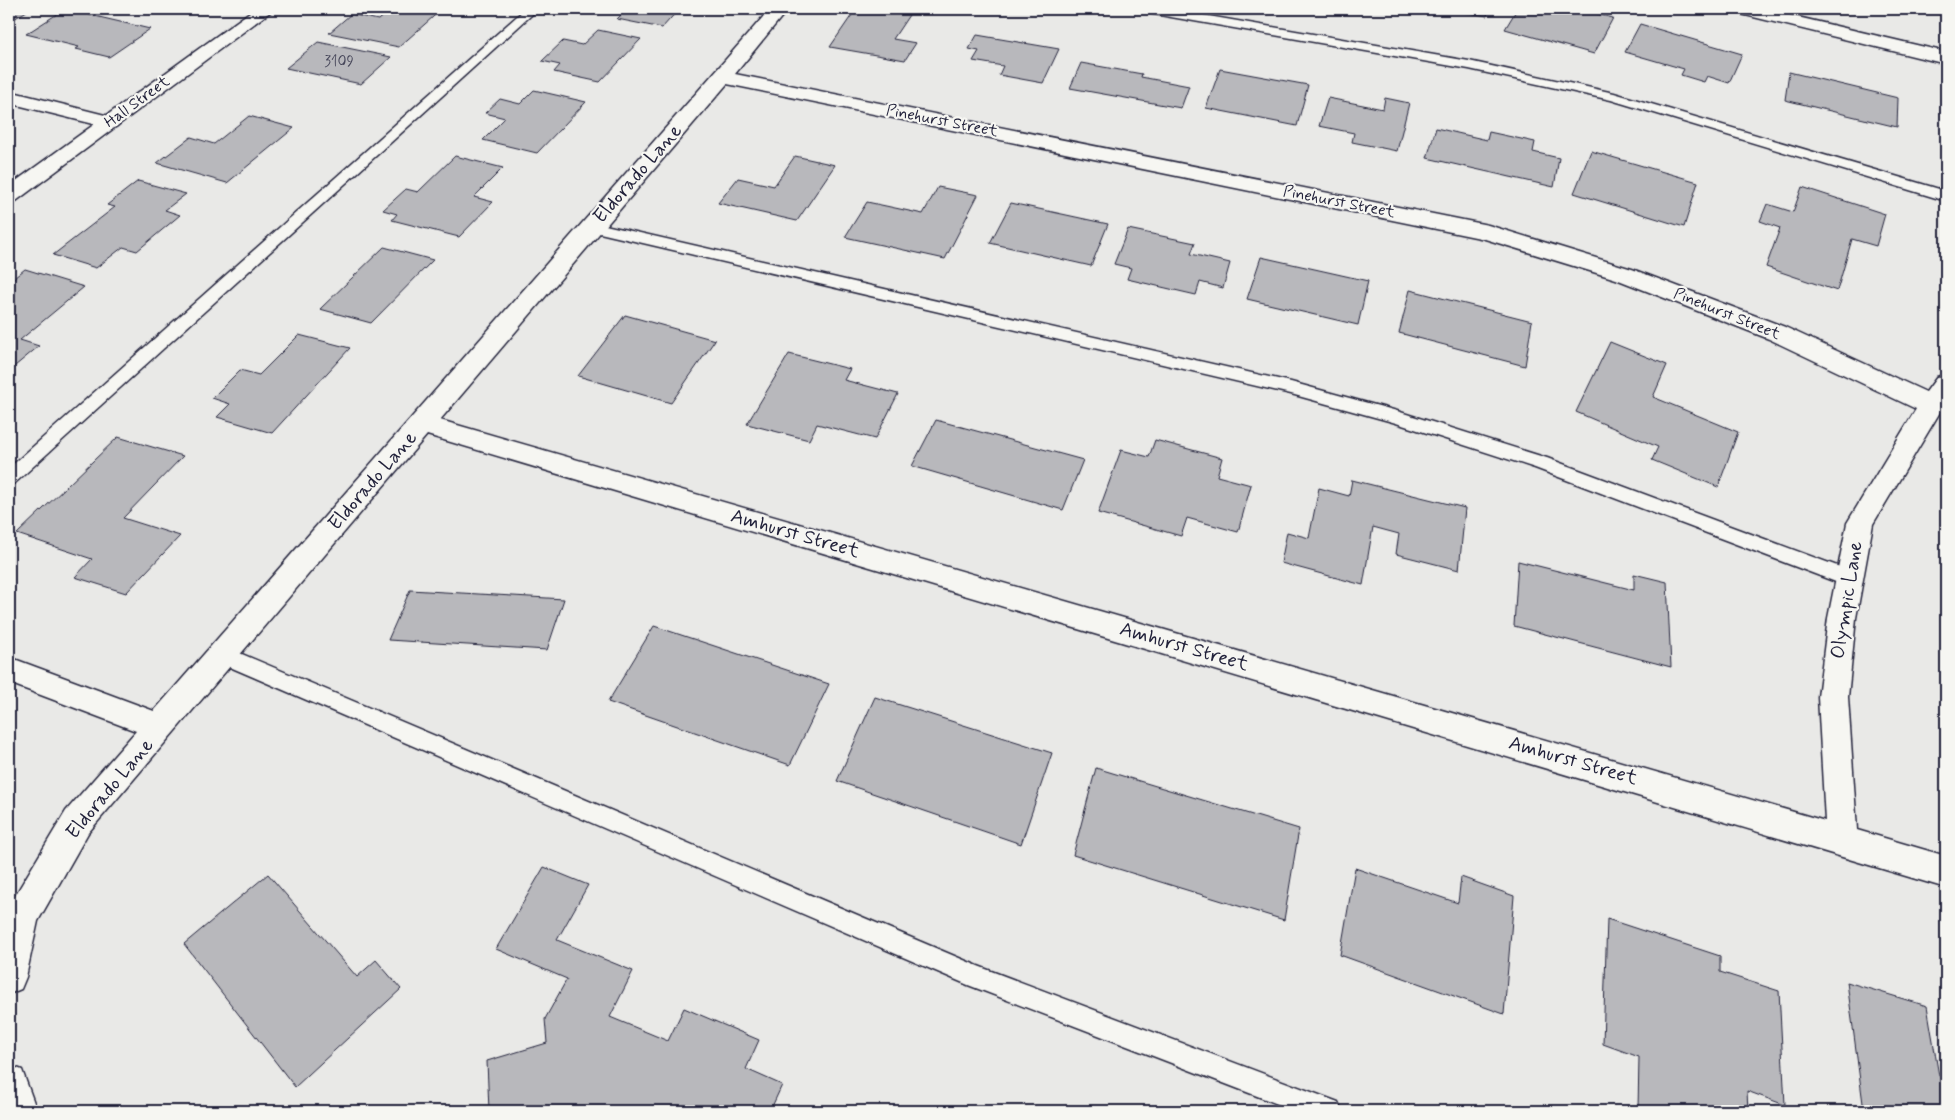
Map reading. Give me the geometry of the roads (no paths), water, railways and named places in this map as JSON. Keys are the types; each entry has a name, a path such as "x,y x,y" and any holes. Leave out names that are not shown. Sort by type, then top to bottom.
{"street":[{"name":"Hall Street","path":"9,196 265,9"},
{"name":"Eldorado Lane","path":"9,977 22,916 77,822 722,77 778,9"},
{"path":"1744,9 1946,58"},
{"name":"Pinehurst Street","path":"722,77 1488,232 1624,274 1777,334 1939,394"},
{"path":"9,97 110,122"},
{"name":"Olympic Lane","path":"1842,840 1833,697 1842,618 1860,523 1939,394"},
{"name":"Amhurst Street","path":"421,424 1946,872"},
{"path":"9,670 161,727"},
{"path":"9,1083 19,1111"}],"lane":[{"path":"9,478 532,9"},
{"path":"1148,9 1468,65 1614,97 1946,196"},
{"path":"592,227 1292,388 1397,417 1541,463 1849,579"},
{"path":"223,655 976,976 1329,1111"}]}
